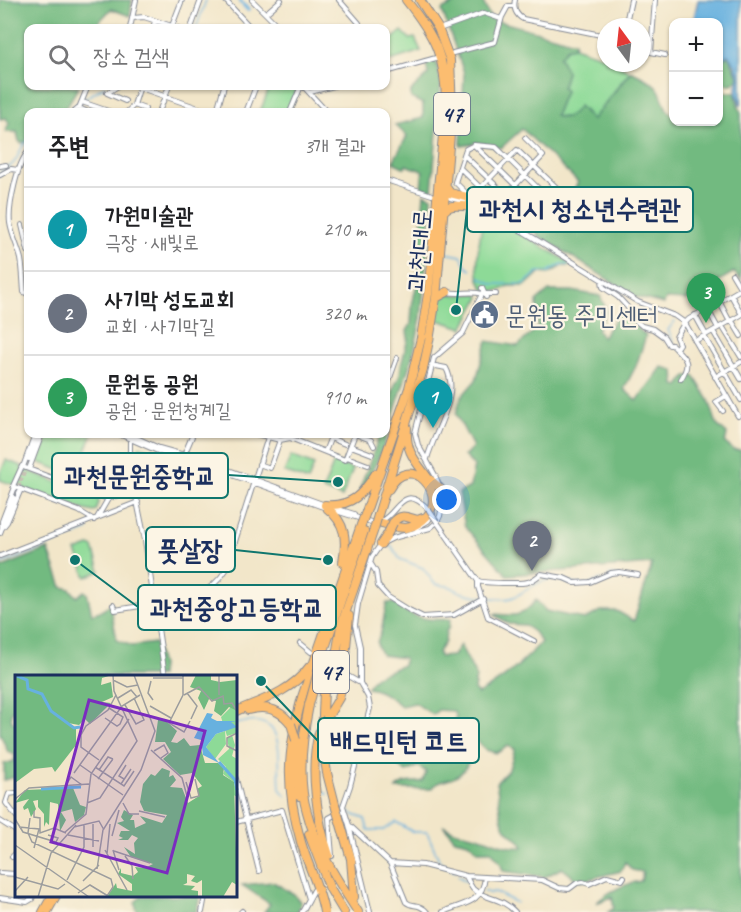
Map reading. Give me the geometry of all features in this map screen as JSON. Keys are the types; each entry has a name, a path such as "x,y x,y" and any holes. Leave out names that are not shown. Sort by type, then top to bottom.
{"highway":[{"path":"408,0 428,25 435,30"},
{"name":"과천대로","path":"317,655 340,584 370,520 409,415 423,369 436,298 452,111 452,69 435,30 418,0"},
{"name":"과천대로","path":"370,540 370,520 382,464 409,388 421,338 428,294 446,104 442,64 435,30"},
{"path":"444,211 447,207 452,206 470,207 473,202 450,194 446,186"},
{"path":"436,298 450,292"},
{"path":"409,415 407,443 409,451 431,476 439,494"},
{"path":"326,506 337,506 355,500 382,464"},
{"path":"358,912 315,837 306,811 302,757 304,729 317,655 370,520 393,481 399,476 411,473 422,478 429,485 433,497 426,518 411,527 398,527 370,520"},
{"path":"326,506 339,520 345,535 346,548 340,584"},
{"path":"383,542 396,519 405,516 418,520 426,515 429,509"},
{"path":"332,868 320,826 316,748 319,733 339,698 344,677 341,667 351,607 370,549 370,540"},
{"name":"47","path":"356,897 340,812 327,772 322,740 324,690 334,667 341,626 370,540"},
{"name":"47","path":"237,713 286,689 297,681 317,655"},
{"name":"47","path":"317,655 302,697 290,753 289,786 298,827 324,912"},
{"path":"237,713 262,707 279,711 291,724 296,740 298,786 308,831 325,876"},
{"path":"298,827 344,912"}],"main road":[{"path":"42,912 50,897"},
{"path":"48,912 56,897"}],"street":[{"path":"131,24 136,0"},
{"path":"173,24 182,0"},
{"path":"192,24 201,0"},
{"path":"225,0 247,24"},
{"path":"266,14 281,0"},
{"path":"339,0 360,24"},
{"path":"515,0 514,6 519,17 523,19 597,34"},
{"path":"627,18 630,0"},
{"path":"655,0 651,52 665,55"},
{"path":"254,1 276,24"},
{"path":"453,53 495,42 501,19 508,6 514,6"},
{"path":"435,30 484,13 501,19"},
{"path":"133,18 144,17 165,24"},
{"path":"390,71 436,58"},
{"path":"79,108 86,90"},
{"path":"112,90 107,93 125,101"},
{"path":"131,108 138,90"},
{"path":"149,90 200,108"},
{"path":"160,108 167,90"},
{"path":"217,108 223,90"},
{"path":"248,108 254,90"},
{"path":"292,108 300,90"},
{"path":"307,90 324,108"},
{"path":"310,92 318,90"},
{"path":"82,101 98,108"},
{"path":"134,105 142,108"},
{"path":"492,210 543,156 525,138"},
{"path":"473,202 455,182 466,149 474,146 496,147 552,202"},
{"path":"474,146 543,212"},
{"path":"473,202 480,188 518,150 557,188 558,196 534,222 522,230"},
{"path":"465,155 534,222"},
{"path":"24,159 18,170 10,222 21,258 24,292"},
{"path":"0,166 6,165"},
{"path":"460,168 522,230"},
{"path":"0,175 11,169 18,170"},
{"path":"390,181 432,195"},
{"path":"450,198 473,202 492,210 638,302 675,316 685,323 738,416"},
{"path":"677,348 679,342 676,337 685,323 695,315 741,290 732,274"},
{"path":"603,280 603,287 618,297 631,311 636,321 642,326 653,329 677,348 686,359 687,366 681,379"},
{"path":"431,476 427,459 418,444 416,433 431,365 439,352 464,333 484,296 477,292 458,294 450,292"},
{"path":"695,341 741,315 731,295"},
{"path":"719,302 741,336"},
{"path":"707,308 741,359 715,377"},
{"path":"695,315 741,400 731,405"},
{"path":"713,331 741,379"},
{"path":"390,378 397,358"},
{"path":"427,459 432,438 448,402 451,387 446,368 431,365"},
{"path":"723,411 716,402 726,396"},
{"path":"2,528 2,521 14,487 36,438"},
{"path":"29,459 37,438"},
{"path":"28,469 37,438"},
{"path":"130,438 130,467 145,540 165,675"},
{"path":"135,438 160,452 184,457 403,531 417,528 428,521 439,494"},
{"path":"184,457 191,438"},
{"path":"155,616 197,596 219,581 226,570 267,438"},
{"path":"275,438 280,440 290,438 368,465"},
{"path":"325,452 330,438"},
{"path":"334,438 345,444"},
{"path":"346,458 354,438"},
{"path":"366,438 371,440 374,446"},
{"path":"259,464 270,468 280,440"},
{"path":"351,446 372,454"},
{"path":"22,466 108,499"},
{"path":"14,487 95,519"},
{"path":"2,528 7,522 21,489"},
{"path":"95,519 108,499 134,489"},
{"path":"360,683 361,658 355,616 370,563 383,542 420,532 437,522 442,508 439,494"},
{"path":"0,533 14,498"},
{"path":"326,506 370,520 385,520 395,506 406,500 416,500 429,509 478,581 488,617 534,641"},
{"path":"0,556 138,502"},
{"path":"370,563 376,572 378,586 388,597 423,616 454,615 482,596"},
{"path":"478,581 486,583 528,582 541,574 564,578 575,583 590,582 611,573 638,575"},
{"path":"113,605 115,610 153,604"},
{"path":"300,643 317,655"},
{"path":"332,857 329,818 340,812 350,786 370,708 368,697 360,683 340,672 341,667"},
{"path":"237,783 259,871"},
{"path":"15,793 8,795 6,803 15,815"},
{"path":"237,822 282,810 309,899"},
{"path":"340,812 353,832 370,912"},
{"path":"0,820 15,830"},
{"path":"353,832 390,863 406,902 419,905 427,912"},
{"path":"12,857 15,854"},
{"path":"390,863 423,865 466,876 542,880 559,888 569,889 577,884 583,882 589,884 607,876 622,880 624,877"},
{"path":"0,873 15,874"},
{"path":"466,876 469,883 504,902 515,912"},
{"path":"443,912 471,902 481,890 485,877"},
{"path":"302,912 314,890"},
{"path":"0,898 27,902 33,897"},
{"path":"202,912 205,897"}],"green space":[{"path":"0,0 132,0 130,16 111,9 97,24 24,24 24,90 77,90 65,108 24,108 24,142 19,141 17,132 5,132 9,124 6,118 0,119"},
{"path":"461,0 482,0 491,19 575,42 574,47 567,48 559,57 567,72 562,88 565,91 555,116 563,118 569,116 579,106 592,120 630,72 650,81 657,87 669,112 669,126 723,126 723,91 737,93 741,114 741,280 734,272 687,300 666,299 664,304 636,297 536,234 568,201 578,182 522,129 501,148 477,143 461,146 464,73 442,10"},
{"path":"402,31 410,39 415,38 421,51 390,61 390,41"},
{"path":"574,47 597,55 597,72 629,72 592,120 584,109 569,118 555,116 565,91 562,89 567,72 559,57 567,48"},
{"path":"729,57 739,78 732,84 723,84 723,59"},
{"path":"436,60 441,83 432,190 421,187 423,171 406,165 405,168 393,162 407,136 395,125 423,118 423,104 411,98 411,91 428,75 426,63"},
{"path":"268,90 297,90 290,108 262,108"},
{"path":"424,194 432,197 421,318 414,351 390,426 390,402 400,375 417,283"},
{"path":"490,213 572,264 562,266 549,274 539,273 525,286 508,286 501,290 488,292 482,287 479,279 478,260 482,223"},
{"path":"549,291 572,291 600,296 607,311 597,330 602,337 621,312 646,336 636,366 624,389 637,401 662,367 674,370 675,385 679,386 686,376 694,376 709,400 717,425 727,434 725,443 734,450 741,450 741,912 608,912 614,908 612,897 596,903 617,889 641,881 643,872 632,870 625,862 621,871 585,880 576,879 562,868 545,877 503,871 500,862 491,851 478,851 468,842 455,839 443,825 457,832 507,846 523,847 504,825 496,783 509,769 515,749 508,746 497,753 486,750 470,734 465,742 471,747 468,763 460,773 437,783 431,789 396,789 405,783 423,781 426,772 418,766 406,772 393,757 392,747 400,728 418,723 444,734 450,732 456,716 453,711 438,710 433,715 415,703 401,706 385,694 366,688 376,676 403,665 404,658 382,655 378,646 387,603 394,603 420,617 450,619 445,642 438,652 440,657 453,656 460,645 476,676 474,690 478,694 512,671 541,642 534,632 524,625 509,624 493,614 522,613 536,600 546,611 569,616 585,619 601,611 617,611 634,621 652,564 507,575 465,527 459,493 470,487 474,466 464,456 473,447 456,414 461,397 476,380 487,341 518,346 538,327 537,301"},
{"path":"441,293 477,294 480,297 463,328 438,320"},
{"path":"48,438 91,438 75,476 38,462"},
{"path":"379,438 386,438 368,480 359,491"},
{"path":"141,446 154,453 141,490 133,455"},
{"path":"291,456 314,465 308,481 284,472"},
{"path":"6,460 97,498 99,502 97,509 94,512 85,510 0,480 0,473"},
{"path":"334,462 353,469 342,497 323,490"},
{"path":"89,546 93,547 100,571 86,577 76,551"},
{"path":"48,549 62,587 70,589 77,597 84,591 87,593 92,614 103,610 110,604 117,640 132,646 155,643 161,665 160,675 15,675 15,709 11,713 12,722 15,723 15,755 8,752 0,733 0,568"},
{"path":"15,755 15,777 4,780 4,764 14,761"},
{"path":"273,882 294,894 301,903 298,912 264,912 270,904 242,885"},
{"path":"141,897 200,897 196,912 137,912 135,902"}],"water":[{"path":"698,0 741,0 741,106 736,92 739,77 735,65 728,55 723,58 723,18 694,18"}],"waterway":[{"path":"197,24 206,0"},
{"path":"239,0 248,10"},
{"path":"84,99 99,90"},
{"path":"72,108 80,101"},
{"path":"0,171 13,164 24,144"},
{"path":"446,253 461,256 471,270"},
{"path":"480,277 492,284 524,284 538,272 548,272 562,264 568,265"},
{"path":"634,313 651,311"},
{"path":"674,344 668,330 675,321"},
{"path":"0,564 88,530"},
{"path":"387,544 392,547 400,559 423,568 434,583 478,596 507,599 543,581 558,580 585,585 601,579"},
{"path":"608,576 628,579"},
{"path":"237,724 253,721 265,724 272,730 279,750 280,789 286,796"},
{"path":"319,791 328,794"},
{"path":"345,809 365,819 368,830 384,830 396,822 413,832 427,832 439,860 455,872"},
{"path":"458,876 466,881"},
{"path":"484,891 495,892 517,903"}],"tunnel":[{"path":"14,498 29,459"}],"place":[{"name":"과천시 청소년수련관","path":"456,310"},
{"name":"문원동 주민센터","path":"484,315"},
{"name":"문원동 공원","path":"706,323"},
{"name":"가원미술관","path":"433,428"},
{"name":"과천문원중학교","path":"338,482"},
{"name":"과천중앙고등학교","path":"75,560"},
{"name":"풋살장","path":"328,560"},
{"name":"사기막 성도교회","path":"532,571"},
{"name":"배드민턴 코트","path":"261,681"}]}
